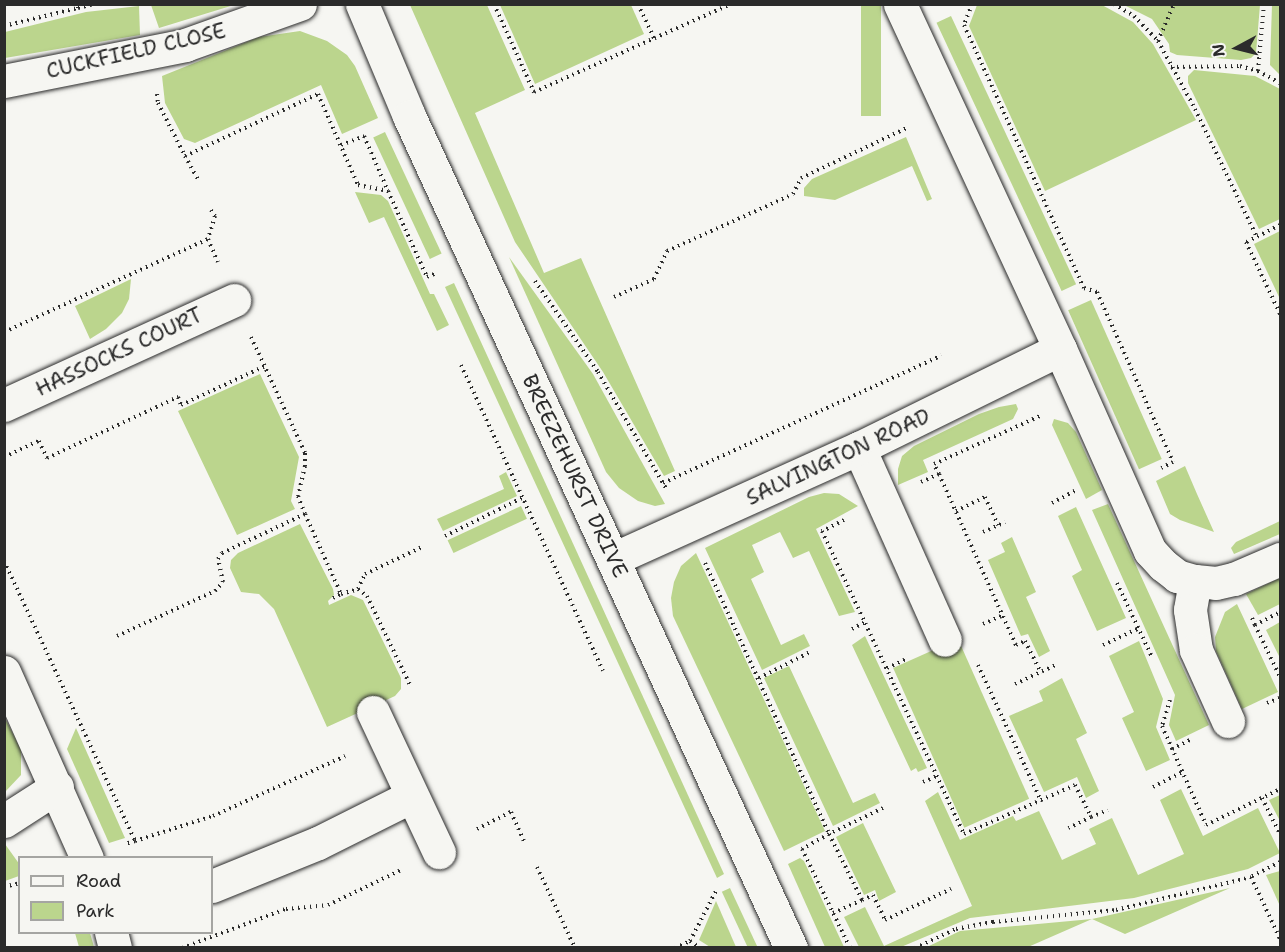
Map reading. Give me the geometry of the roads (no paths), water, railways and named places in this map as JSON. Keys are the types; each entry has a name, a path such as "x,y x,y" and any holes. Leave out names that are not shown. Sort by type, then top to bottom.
{"street":[{"name":"CUCKFIELD CLOSE","path":"4,81 203,40 300,4"},
{"name":"BREEZEHURST DRIVE","path":"362,4 409,116 791,948"},
{"path":"900,4 1042,309 1150,551 1177,576 1216,583 1234,579 1281,559"},
{"name":"HASSOCKS COURT","path":"4,405 234,300"},
{"name":"SALVINGTON ROAD","path":"613,559 859,448 1060,349"},
{"path":"859,448 945,640"},
{"path":"1196,581 1190,610 1196,650 1228,721"},
{"path":"4,672 86,856"},
{"path":"373,712 439,852"},
{"path":"4,821 57,787"},
{"path":"213,886 318,843 412,796"}]}
